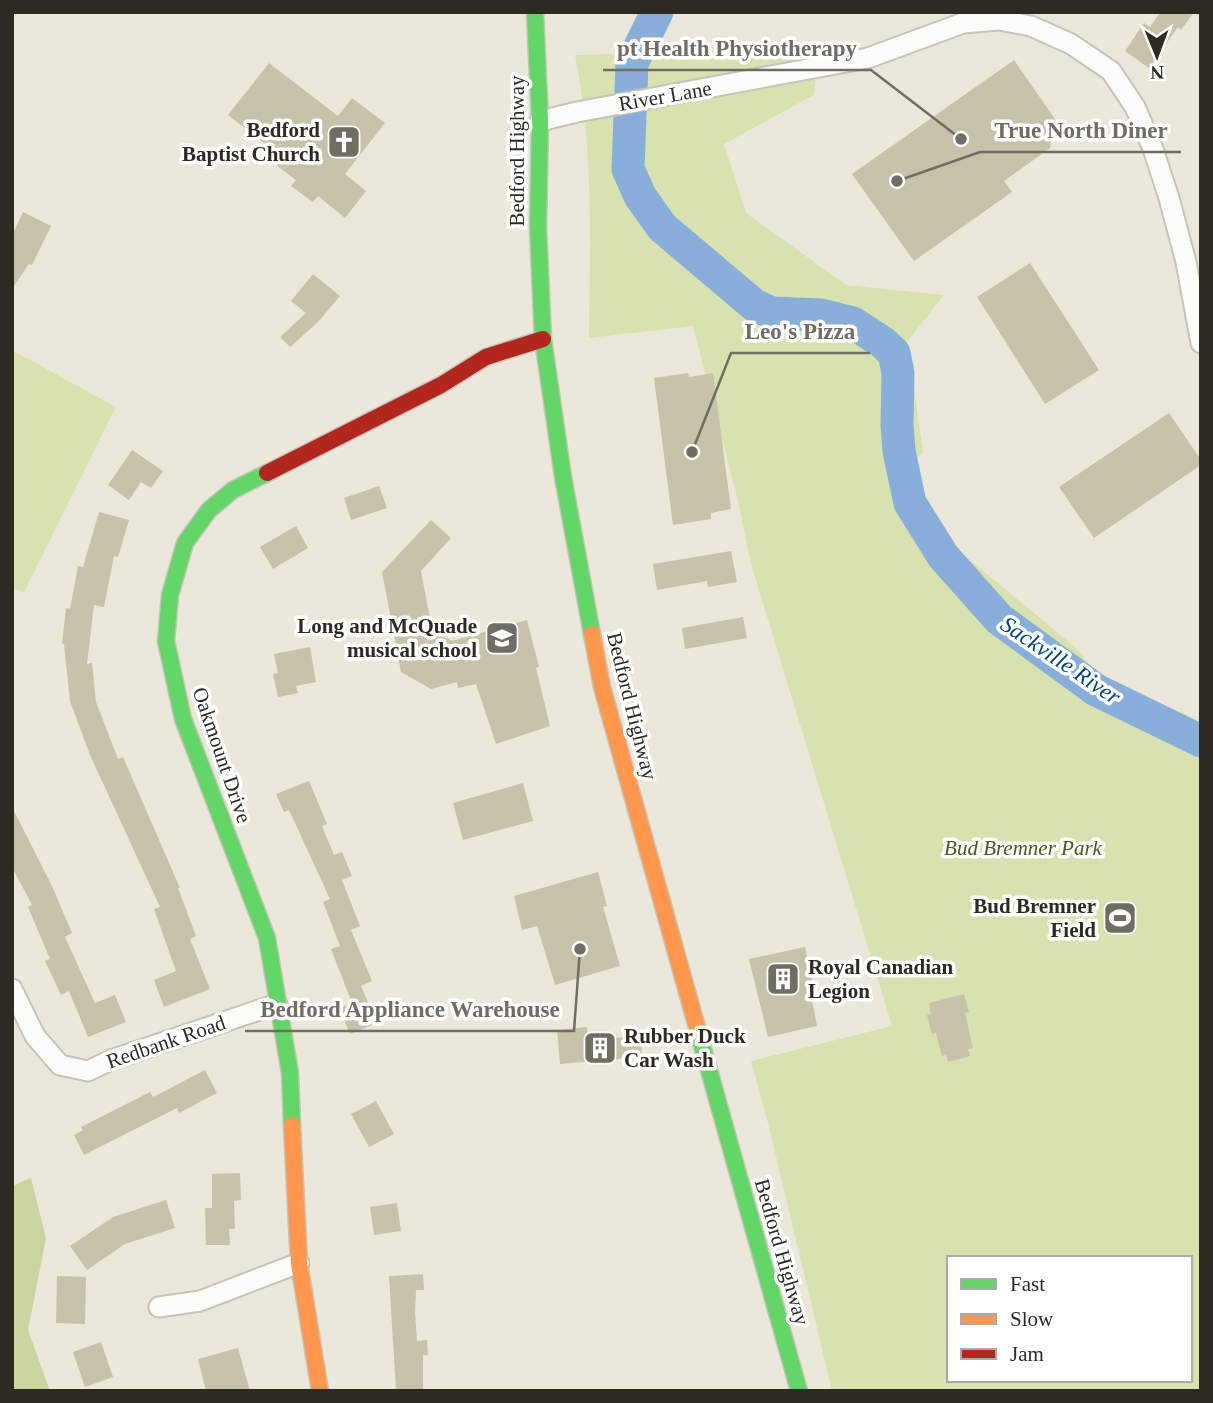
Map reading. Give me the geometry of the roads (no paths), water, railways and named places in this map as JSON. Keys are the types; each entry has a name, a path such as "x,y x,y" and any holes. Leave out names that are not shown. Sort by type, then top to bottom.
{"main road":[{"name":"Bedford Highway","path":"535,12 540,121 538,227 543,338 562,477 602,687 799,1391"},
{"name":"Oakmount Drive","path":"320,1391 299,1263 290,1073 267,938 183,719 166,640 170,595 185,543 209,510 233,490 441,385 486,357 543,338"}],"street":[{"name":"River Lane","path":"540,121 868,58 963,23 999,20 1031,26 1071,44 1111,71 1135,107 1153,149 1169,198 1186,262 1201,343"},
{"name":"Redbank Road","path":"12,989 35,1037 60,1065 88,1071 111,1060 277,1004"},
{"path":"159,1307 200,1301 299,1263"}],"waterway":[{"name":"Sackville River","path":"657,12 632,63 628,169 640,196 662,227 754,305 772,313 821,315 853,323 894,353 898,373 899,451 910,503 943,556 999,619 1096,690 1201,741"}],"place":[{"name":"pt Health Physiotherapy","path":"961,139"},
{"name":"Bedford Baptist Church","path":"344,142"},
{"name":"True North Diner","path":"897,181"},
{"name":"Leo's Pizza","path":"692,452"},
{"name":"Long and McQuade musical school","path":"502,638"},
{"name":"Bud Bremner Field","path":"1120,918"},
{"name":"Bedford Appliance Warehouse","path":"580,949"},
{"name":"Royal Canadian Legion","path":"783,979"},
{"name":"Rubber Duck Car Wash","path":"600,1048"}],"park label":[{"name":"Bud Bremner Park","path":"1023,848"}]}
